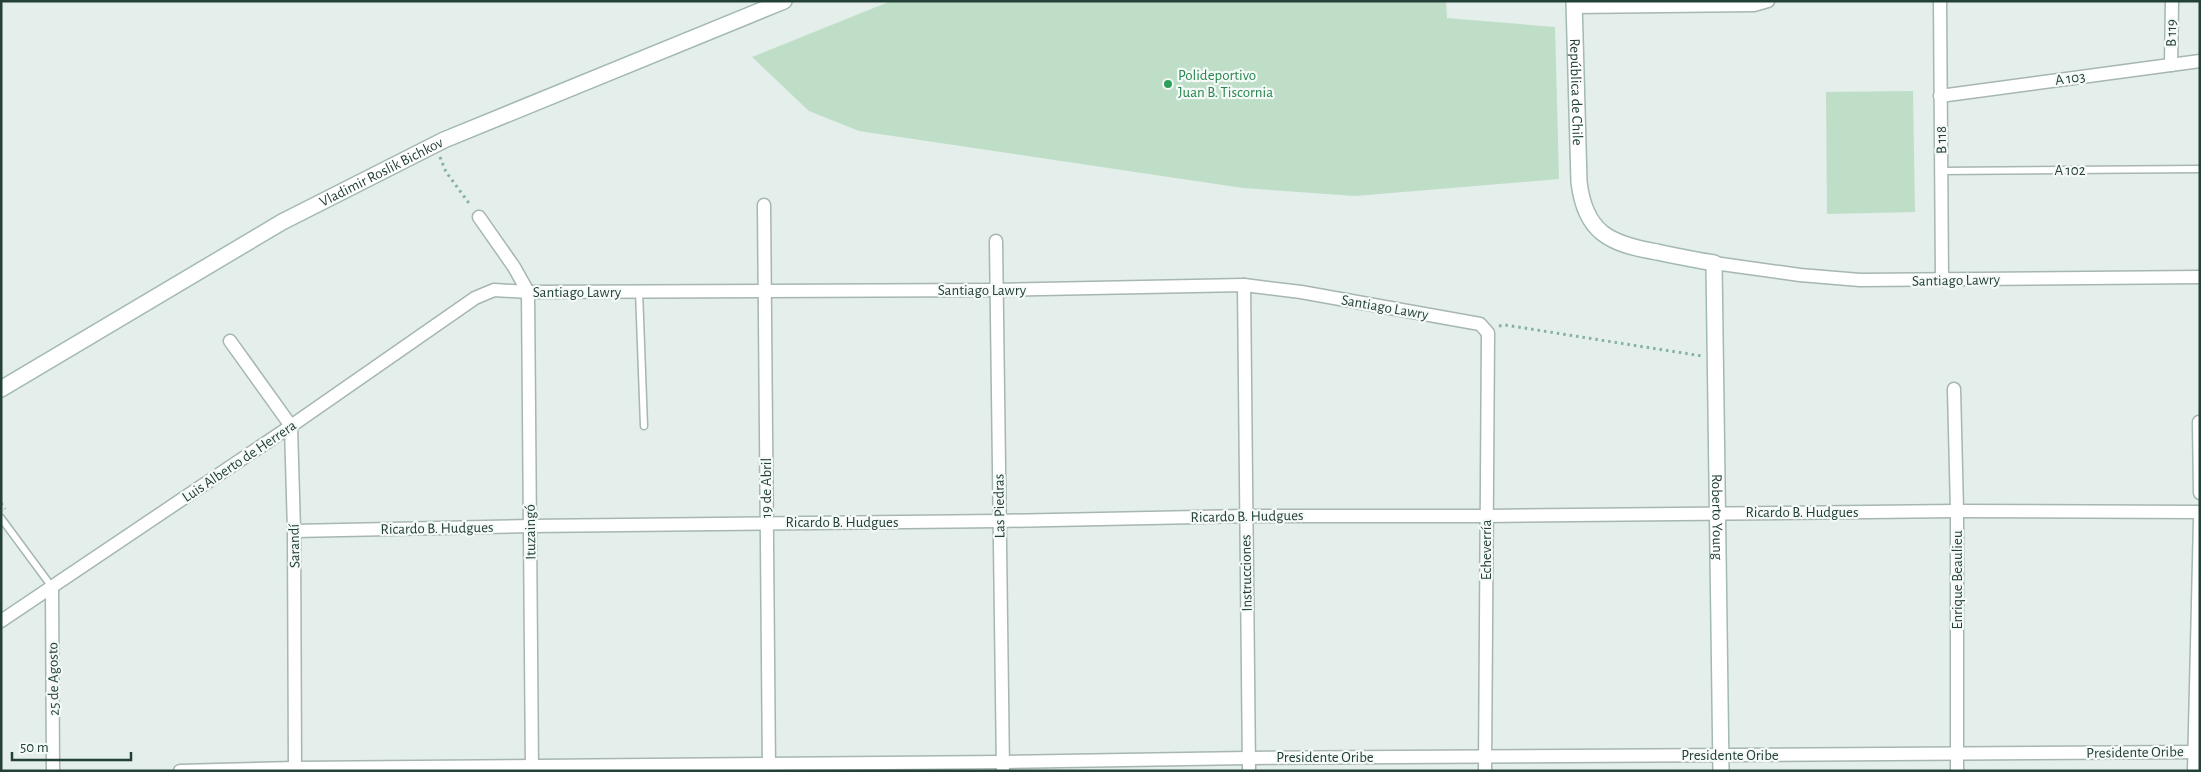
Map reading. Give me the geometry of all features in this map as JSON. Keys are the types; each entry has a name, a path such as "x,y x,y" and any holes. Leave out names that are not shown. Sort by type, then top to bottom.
{"street":[{"name":"Vladimir Roslik Bichkov","path":"1,389 282,222 434,145 784,1"},
{"path":"1574,4 1754,5 1768,1"},
{"name":"B 118","path":"1940,1 1942,280"},
{"name":"B 119","path":"2170,65 2172,1"},
{"name":"República de Chile","path":"1574,4 1579,182 1582,203 1591,221 1597,229 1612,241 1638,249 1714,263"},
{"name":"A 103","path":"1940,96 2200,61"},
{"name":"19 de Abril","path":"764,205 769,767"},
{"path":"479,217 514,267 528,292"},
{"name":"Las Piedras","path":"996,241 1002,766"},
{"name":"Santiago Lawry","path":"1714,263 1830,279 1942,280 2200,277"},
{"name":"Roberto Young","path":"1714,263 1721,771"},
{"name":"Santiago Lawry","path":"475,298 494,290 528,292 996,290 1244,285 1283,289 1480,324 1486,330"},
{"name":"Instrucciones","path":"1244,285 1249,764"},
{"name":"Ituzaingó","path":"528,292 532,768"},
{"name":"Luis Alberto de Herrera","path":"1,621 291,426 475,298"},
{"name":"Echeverría","path":"1485,771 1489,338 1486,330"},
{"path":"230,341 291,426"},
{"name":"Enrique Beaulieu","path":"1954,389 1957,511 1957,771"},
{"path":"2199,422 2200,493"},
{"name":"Sarandí","path":"291,426 294,531 295,769"},
{"name":"Ricardo B. Hudgues","path":"294,531 766,522 999,521 1246,516 1486,516 1957,511 2200,512"},
{"path":"2194,771 2197,752 2200,519"},
{"name":"25 de Agosto","path":"52,587 54,771"},
{"name":"Presidente Oribe","path":"180,771 1249,764 1486,756 2197,752"}],"lane":[{"name":"A 102","path":"1941,170 2200,169"},
{"path":"639,291 644,426"},
{"path":"1,518 52,587"}],"path":[{"path":"434,145 446,172 479,217"},
{"path":"1486,330 1505,325 1716,358"}],"green space":[{"name":"Polideportivo Juan B. Tiscornia","path":"891,1 1446,1 1447,18 1555,27 1559,179 1355,196 1243,188 859,131 809,111 752,57"},
{"path":"1913,91 1915,212 1827,214 1826,92"}],"place":[{"name":"Polideportivo Juan B. Tiscornia","path":"1168,84"}]}
